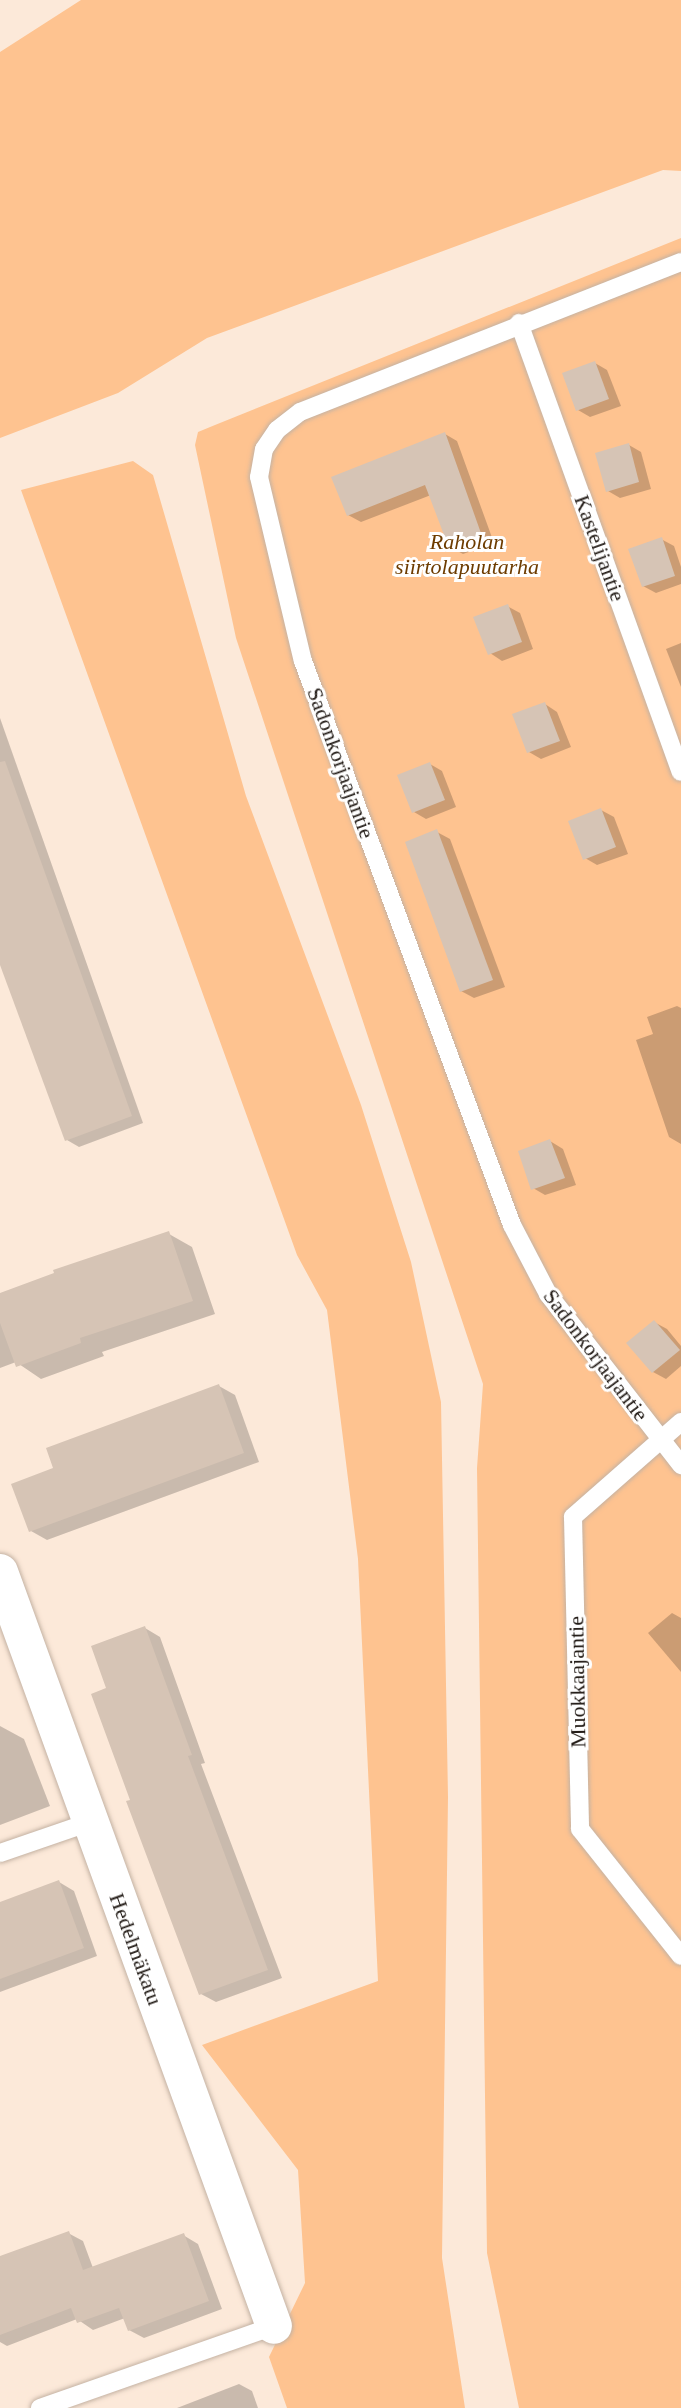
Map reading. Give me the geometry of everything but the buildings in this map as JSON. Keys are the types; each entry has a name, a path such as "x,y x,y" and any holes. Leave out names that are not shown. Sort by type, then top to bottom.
{"street":[{"name":"Hedelmäkatu","path":"0,1572 274,2326"}],"lane":[{"name":"Sadonkorjaajantie","path":"681,262 519,323 300,412 277,430 264,449 259,477 303,661 512,1225 548,1294 681,1465"},
{"name":"Kastelijantie","path":"519,323 681,772"},
{"name":"Muokkaajantie","path":"681,1422 573,1517 580,1829 681,1956"},
{"path":"0,1853 90,1822"},
{"path":"40,2408 274,2326"}],"green space":[{"path":"81,0 681,0 681,171 663,170 207,338 118,393 0,438 0,52"},
{"name":"Raholan siirtolapuutarha","path":"681,238 681,2408 519,2408 487,2253 477,1468 483,1384 236,638 195,445 198,432"},
{"path":"133,461 153,475 246,796 361,1105 411,1262 441,1402 448,1797 442,2258 465,2408 287,2408 269,2357 305,2283 298,2170 202,2045 378,1981 358,1559 327,1310 297,1255 21,490"}]}
